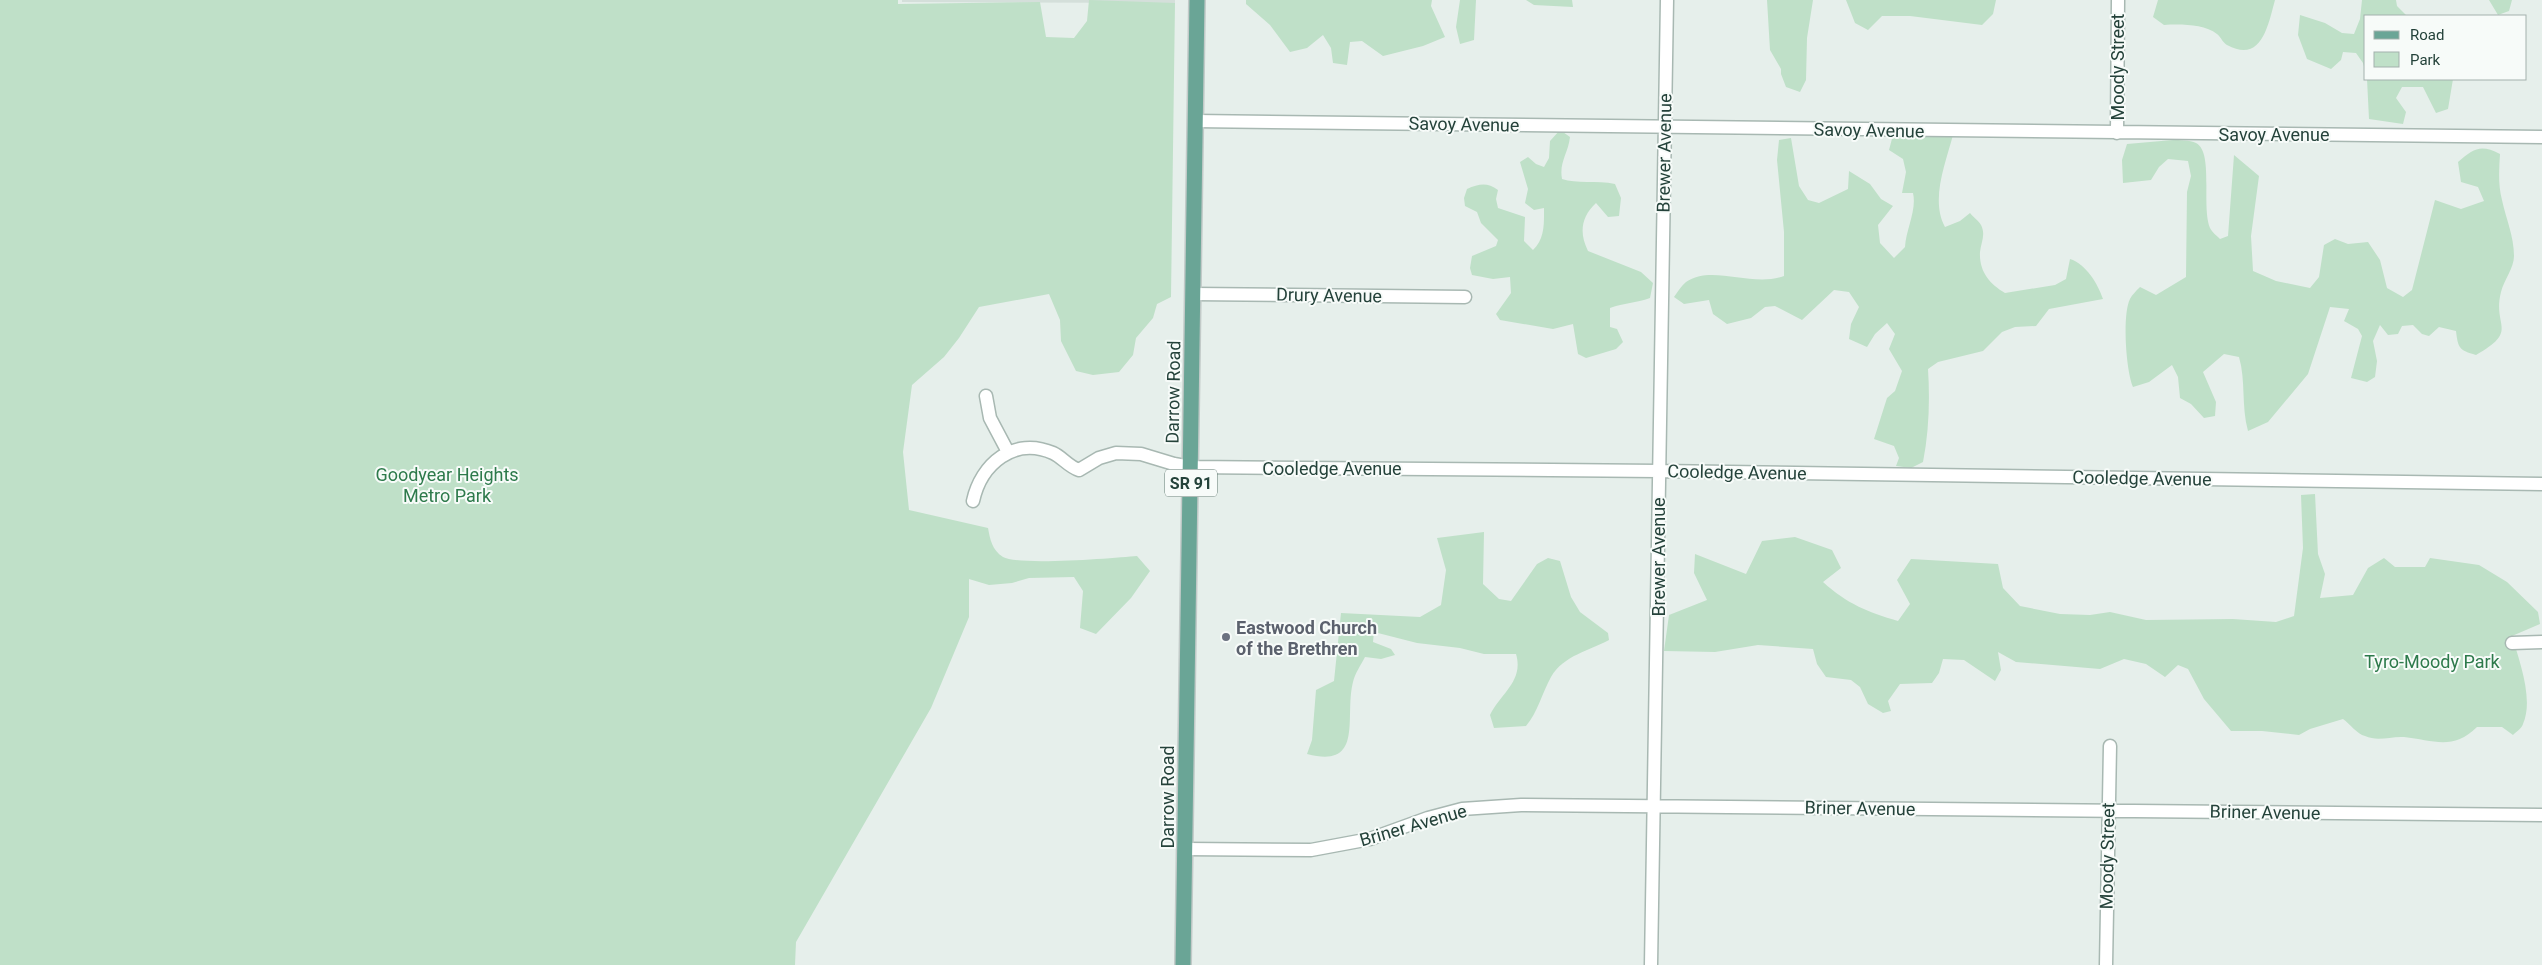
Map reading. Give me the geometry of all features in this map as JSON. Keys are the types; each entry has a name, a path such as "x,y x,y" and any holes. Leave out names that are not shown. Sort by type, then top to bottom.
{"main road":[{"name":"Darrow Road","path":"1183,965 1197,0"}],"street":[{"name":"Brewer Avenue","path":"1651,965 1667,0"},
{"name":"Moody Street","path":"2117,133 2118,0"},
{"name":"Savoy Avenue","path":"1195,121 2542,137"},
{"name":"Drury Avenue","path":"1193,294 1465,298"},
{"path":"986,396 990,418 1008,452"},
{"name":"Cooledge Avenue","path":"973,501 980,478 988,467 1008,452 1025,448 1043,450 1054,454 1079,470 1099,458 1116,453 1141,454 1191,467 1659,470 2542,484"},
{"path":"2512,643 2542,642"},
{"name":"Moody Street","path":"2106,965 2107,810 2110,746"},
{"name":"Briner Avenue","path":"1185,849 1311,850 1344,845 1428,818 1479,807 1521,805 2542,815"}],"shaded area":[{"path":"902,0 1175,0 1175,3 902,2"}],"green space":[{"name":"Goodyear Heights Metro Park","path":"0,0 898,0 898,4 1040,2 1046,37 1074,38 1087,21 1089,0 1175,3 1171,297 1157,304 1153,318 1136,338 1133,355 1119,372 1093,375 1076,371 1061,341 1060,320 1049,294 979,307 944,357 912,385 903,452 909,510 988,528 994,548 1003,557 1012,560 1046,561 1137,556 1150,571 1131,598 1096,634 1080,628 1083,591 1074,577 1029,578 1012,583 989,585 969,579 969,617 931,708 796,942 795,965 0,965"},
{"path":"1246,0 1432,0 1431,6 1445,37 1423,46 1383,56 1362,41 1350,42 1347,65 1333,63 1331,48 1323,35 1307,48 1290,52 1270,25 1246,4"},
{"path":"1460,0 1476,0 1474,40 1460,44 1456,27"},
{"path":"1526,0 1572,0 1573,7 1534,5"},
{"path":"1767,0 1813,0 1807,38 1806,80 1800,92 1786,87 1781,69 1770,50"},
{"path":"1846,0 1996,0 1993,14 1982,25 1910,16 1882,16 1868,30 1855,23"},
{"path":"2158,0 2275,0 2262,39 2256,46 2248,50 2239,50 2224,43 2212,31 2199,26 2164,25 2153,17"},
{"path":"2362,0 2396,0 2397,6 2406,15 2364,15 2364,66 2356,53 2343,52 2341,60 2331,69 2307,59 2298,35 2300,15 2325,23 2342,33 2354,34 2360,19"},
{"path":"2489,0 2512,0 2509,11 2498,15"},
{"path":"2367,80 2453,80 2448,109 2436,113 2423,87 2402,87 2396,98 2406,112 2403,124 2369,119"},
{"path":"1560,130 1570,137 1561,173 1562,179 1615,184 1621,198 1619,216 1608,217 1596,203 1587,214 1583,226 1583,238 1588,251 1641,272 1653,283 1650,298 1610,308 1610,327 1617,329 1623,342 1616,349 1586,358 1578,354 1573,324 1553,329 1500,320 1496,314 1511,293 1510,277 1493,279 1472,275 1470,268 1472,256 1496,246 1498,240 1481,223 1477,212 1465,206 1464,198 1467,189 1483,185 1498,190 1496,199 1498,208 1525,217 1524,241 1533,250 1542,236 1544,208 1534,210 1525,203 1528,189 1520,162 1528,157 1536,164 1544,167 1549,158 1550,141"},
{"path":"1893,135 1953,135 1943,169 1939,193 1941,216 1945,227 1960,221 1970,213 1980,224 1983,232 1980,252 1981,266 1986,277 1995,286 2005,293 2055,285 2066,279 2070,259 2081,265 2091,275 2103,299 2049,309 2036,326 2015,327 2002,332 1983,351 1938,362 1928,369 1927,439 1923,462 1911,468 1896,466 1899,458 1894,446 1874,439 1887,398 1895,391 1902,371 1889,349 1895,334 1887,323 1875,334 1867,347 1849,339 1851,324 1859,307 1849,292 1834,290 1802,320 1775,306 1765,307 1751,318 1727,324 1713,314 1709,300 1684,304 1674,297 1686,282 1696,277 1720,275 1772,279 1784,276 1784,232 1777,160 1779,140 1791,138 1799,186 1808,200 1819,203 1848,189 1849,171 1870,184 1881,199 1893,206 1878,225 1880,243 1894,258 1905,247 1914,199 1913,193 1902,193 1906,172 1903,159 1889,150"},
{"path":"2173,140 2194,142 2201,148 2205,157 2208,219 2210,228 2220,239 2228,236 2234,155 2259,176 2251,236 2253,271 2276,281 2310,288 2319,277 2324,245 2335,239 2348,244 2368,242 2380,260 2387,288 2403,297 2412,290 2435,200 2461,209 2484,201 2478,187 2461,182 2458,162 2469,153 2483,148 2500,154 2500,189 2514,256 2501,292 2499,313 2502,327 2497,340 2476,355 2460,348 2456,331 2439,327 2429,336 2422,334 2413,325 2402,326 2398,334 2388,335 2380,325 2373,341 2377,361 2375,377 2367,382 2351,378 2362,336 2358,329 2344,321 2349,309 2330,307 2308,374 2268,422 2248,431 2239,357 2224,354 2203,372 2216,402 2215,416 2204,418 2191,404 2180,398 2178,377 2172,365 2149,382 2133,387 2128,369 2126,343 2128,307 2131,297 2140,287 2156,295 2186,277 2187,192 2191,176 2188,161 2168,159 2159,167 2151,180 2123,183 2122,160 2127,144"},
{"name":"Tyro-Moody Park","path":"2315,494 2318,554 2325,574 2320,598 2353,595 2368,568 2384,558 2395,567 2425,567 2430,558 2479,565 2507,582 2538,612 2540,624 2512,636 2524,680 2527,703 2522,725 2513,735 2502,727 2477,727 2460,739 2451,742 2404,737 2375,739 2362,735 2343,719 2310,729 2299,735 2262,731 2231,731 2204,699 2188,669 2178,665 2165,677 2146,664 2124,659 2100,669 2016,662 1998,652 2001,670 1995,681 1964,660 1943,659 1939,673 1932,683 1900,684 1888,701 1891,711 1883,713 1868,704 1860,687 1851,680 1826,677 1817,664 1813,649 1758,645 1715,652 1664,651 1669,615 1707,600 1694,573 1695,554 1746,574 1762,541 1795,537 1832,550 1841,568 1823,582 1832,590 1858,606 1898,621 1910,604 1897,580 1911,559 1998,564 2003,588 2020,606 2060,614 2090,615 2110,612 2146,620 2233,619 2276,622 2294,616 2303,548 2301,495"},
{"path":"1484,532 1483,584 1499,599 1511,601 1537,564 1548,558 1560,561 1571,597 1580,612 1608,633 1609,640 1577,654 1556,670 1534,715 1526,726 1494,728 1490,715 1510,686 1517,672 1516,654 1484,654 1460,648 1417,643 1374,632 1373,642 1391,649 1395,655 1381,659 1365,657 1358,669 1353,682 1350,724 1345,747 1337,754 1325,757 1307,754 1312,740 1316,690 1334,681 1341,613 1420,617 1441,605 1446,570 1437,538"}],"place":[{"name":"Eastwood Church of the Brethren","path":"1226,637"}]}
